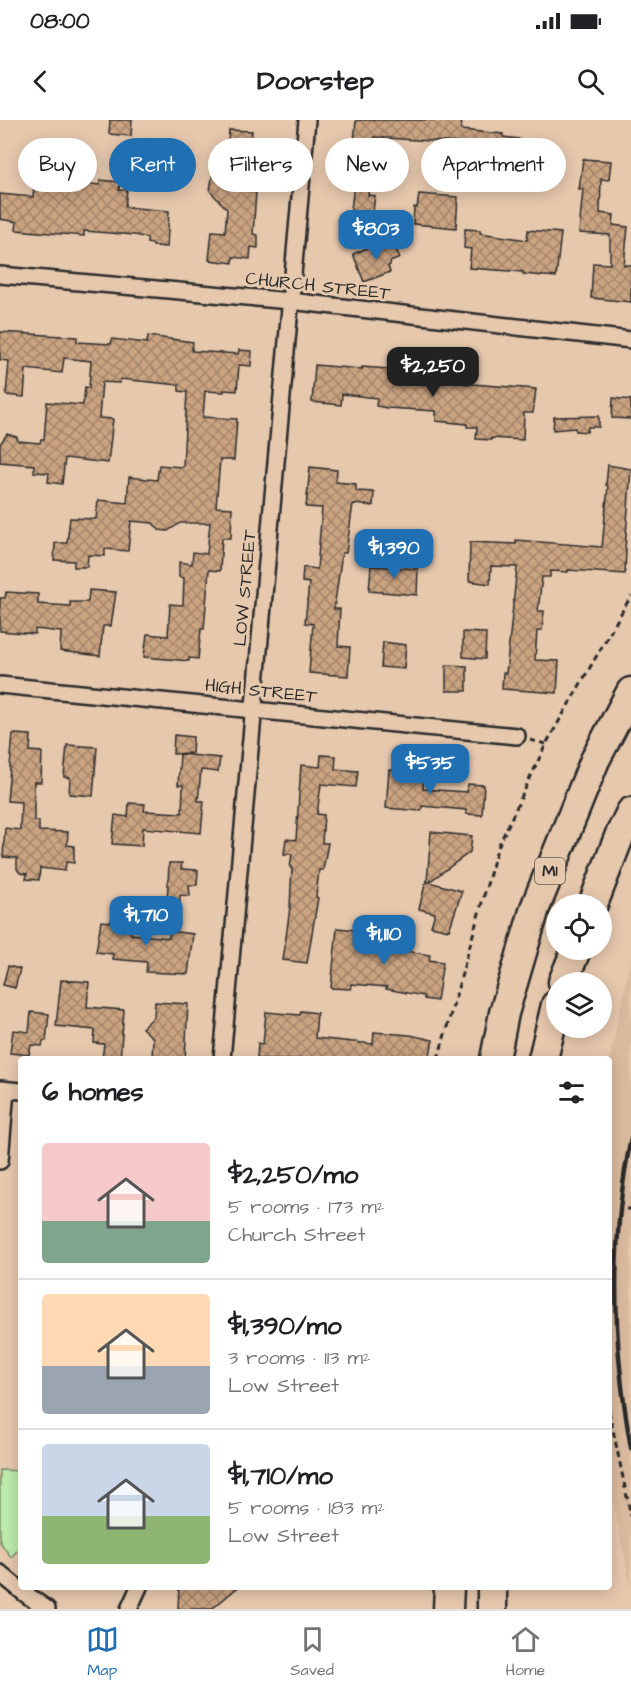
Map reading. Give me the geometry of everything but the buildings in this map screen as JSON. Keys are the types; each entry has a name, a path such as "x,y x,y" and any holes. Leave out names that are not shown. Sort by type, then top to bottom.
{"highway":[{"name":"M1","path":"496,1056 504,1013 535,908 595,760 631,692"},
{"path":"597,894 631,812"},
{"path":"544,1056 548,1038"},
{"path":"448,1609 449,1590"},
{"path":"492,1590 492,1609"}],"street":[{"name":"LOW STREET","path":"222,1056 307,120"},
{"name":"CHURCH STREET","path":"0,275 290,301 631,340"},
{"name":"HIGH STREET","path":"0,685 517,736"},
{"path":"0,1161 9,1090"},
{"path":"0,1573 18,1588"},
{"path":"20,1590 47,1609"},
{"path":"129,1609 137,1590"}],"path":[{"path":"439,1056 497,849 546,744 631,596"},
{"path":"626,1209 631,1209"},
{"path":"612,1425 631,1516"}],"shaded area":[{"path":"631,957 631,1589 612,1497 610,1056"}],"green space":[{"path":"0,1470 18,1471 18,1550 11,1557 0,1542"}],"railway":[{"path":"631,1138 620,1215 616,1293 620,1371 631,1448"}]}
